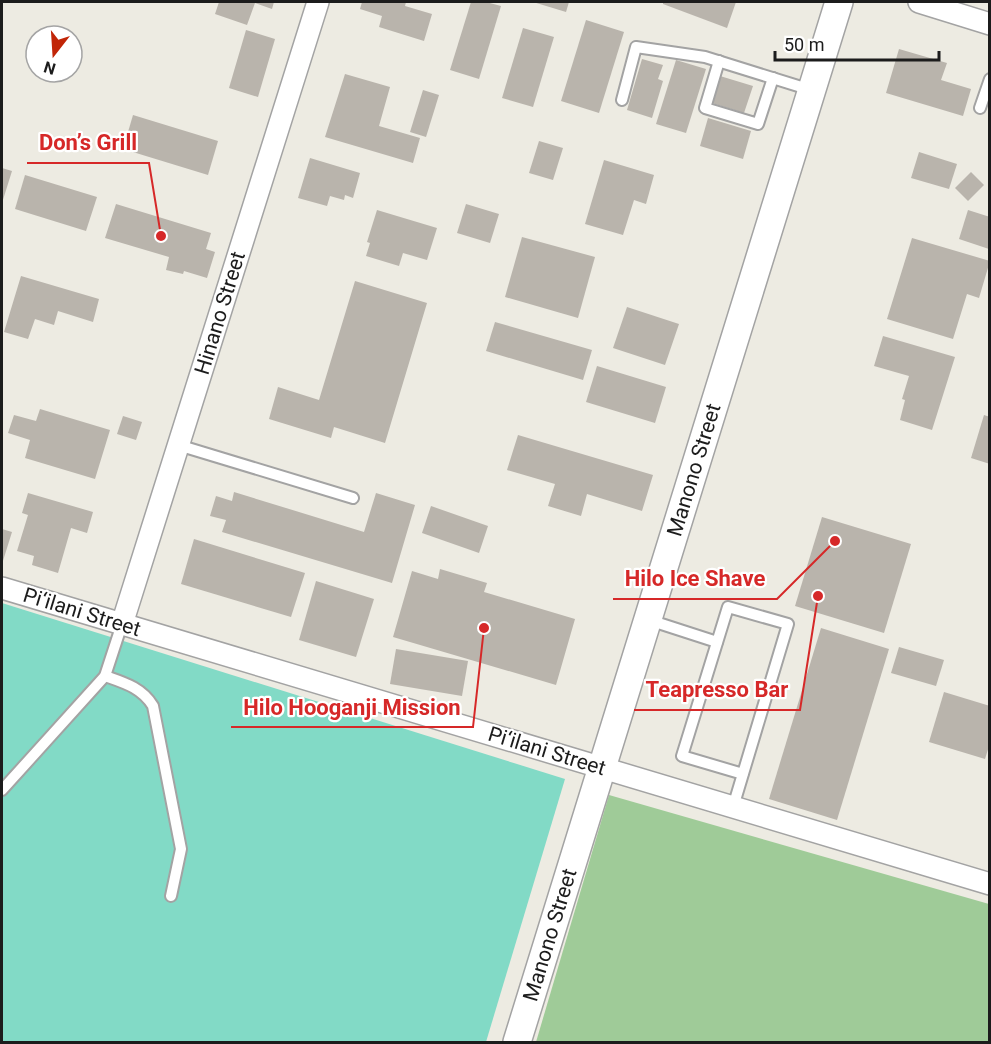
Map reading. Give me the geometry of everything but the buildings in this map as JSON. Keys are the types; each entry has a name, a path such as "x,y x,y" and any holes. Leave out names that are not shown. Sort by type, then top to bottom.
{"street":[{"name":"Hinano Street","path":"122,624 318,2"},
{"name":"Manono Street","path":"517,1042 838,2"},
{"path":"919,2 990,24"},
{"name":"Pi‘ilani Street","path":"2,588 990,884"}],"lane":[{"path":"622,100 636,47 675,51 719,61 811,90"},
{"path":"719,61 705,108 758,124 773,78"},
{"path":"980,108 990,79"},
{"path":"178,445 353,498"},
{"path":"733,807 743,774 788,624 728,606 682,756 743,774"},
{"path":"648,620 717,642"},
{"path":"2,790 105,676 122,624"},
{"path":"105,676 130,685 147,695 153,706 181,849 171,896"}],"green space":[{"path":"609,795 989,904 989,1042 536,1042"}],"shaded area":[{"path":"2,603 565,779 486,1042 2,1042"}],"place":[{"name":"Don’s Grill","path":"161,236"},
{"name":"Hilo Ice Shave","path":"835,541"},
{"name":"Teapresso Bar","path":"818,596"},
{"name":"Hilo Hooganji Mission","path":"484,628"}]}
